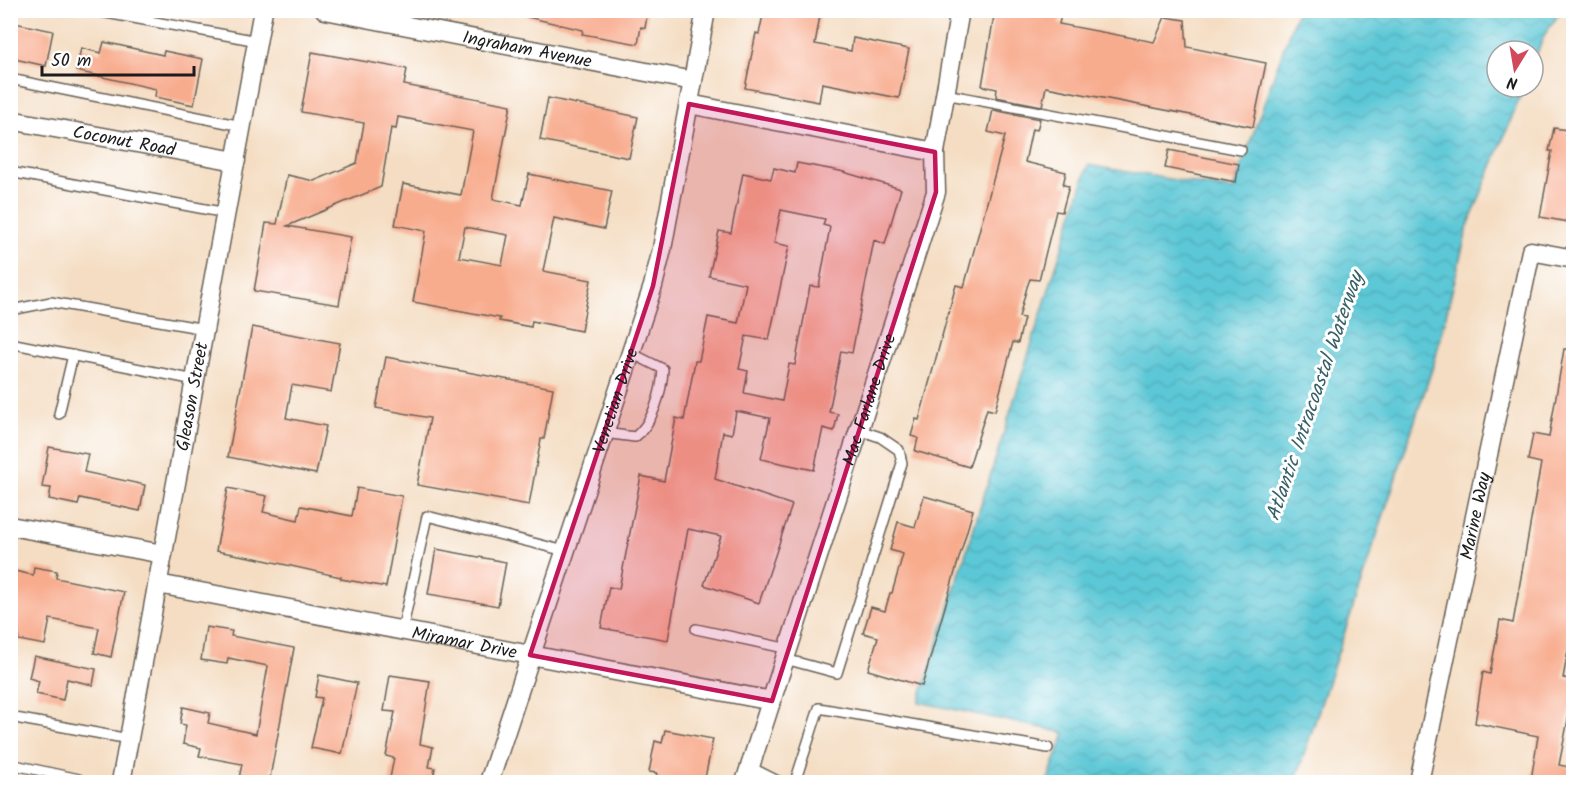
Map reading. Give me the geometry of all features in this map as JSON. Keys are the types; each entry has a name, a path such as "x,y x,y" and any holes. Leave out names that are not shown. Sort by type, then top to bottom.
{"street":[{"name":"Gleason Street","path":"121,783 263,10"},
{"name":"Ingraham Avenue","path":"325,10 693,81"},
{"name":"Venetian Drive","path":"489,783 653,286 662,249 706,10"},
{"name":"Mac Farlane Drive","path":"747,775 936,192 935,152 960,10"},
{"path":"689,104 935,152"},
{"name":"Coconut Road","path":"10,120 236,161"},
{"name":"Marine Way","path":"1419,783 1532,251 1574,259"},
{"path":"10,525 163,554"},
{"name":"Miramar Drive","path":"158,584 772,701"}],"lane":[{"path":"90,10 258,41"},
{"path":"10,79 242,126"},
{"path":"945,94 1241,150"},
{"path":"10,172 226,213"},
{"path":"10,308 16,309 51,302 205,329"},
{"path":"10,343 195,380"},
{"path":"604,433 636,437 646,429 663,382 663,369 631,353"},
{"path":"59,414 73,355"},
{"path":"696,629 787,654 837,673 902,464 899,450 880,437 859,430"},
{"path":"402,631 427,516 565,551"},
{"path":"795,783 819,708 1048,748"},
{"path":"10,717 129,739"},
{"path":"10,764 80,779"},
{"path":"747,775 780,783"}],"highlighted area":[{"path":"689,104 935,152 936,192 772,701 530,655 653,286"}],"water":[{"name":"Atlantic Intracoastal Waterway","path":"1297,11 1561,11 1543,39 1485,39 1485,99 1519,99 1468,226 1435,360 1295,782 1047,782 1065,733 919,702 1088,165 1233,190"}],"building":[{"path":"528,10 648,10 645,28 641,27 638,44 582,34 583,30 527,17"},
{"path":"764,10 821,10 815,44 851,51 853,38 909,49 899,98 822,83 819,102 745,88 756,33 759,34"},
{"path":"995,10 1062,10 1059,24 1154,42 1165,17 1185,20 1187,47 1266,63 1253,127 1046,87 1042,106 996,97 997,89 982,86"},
{"path":"10,22 53,31 46,66 10,58"},
{"path":"104,42 163,55 164,51 203,59 194,105 155,97 156,89 76,71 81,48 101,53"},
{"path":"312,52 407,69 404,85 511,105 493,199 522,205 529,174 612,191 604,229 554,218 543,271 591,280 581,331 532,321 531,327 499,321 500,318 413,302 426,231 395,225 403,184 461,195 473,131 398,117 396,129 391,128 381,187 287,226 351,237 339,305 254,291 266,223 277,224 287,175 314,181 357,163 364,123 301,112","holes":["465,227 508,235 502,265 459,257"]},
{"path":"548,98 638,117 629,158 540,140"},
{"path":"993,110 1040,119 1037,130 1032,129 1025,162 1066,172 1063,185 1069,186 1062,212 1056,211 1039,280 1030,279 1027,287 1019,317 1024,318 1018,343 1013,342 995,411 987,409 969,467 915,451 918,438 911,436 916,419 919,420 956,285 964,287 1005,136 988,132"},
{"path":"1554,128 1574,131 1574,223 1540,217"},
{"path":"1169,150 1239,164 1236,182 1165,168"},
{"path":"797,163 840,171 901,189 885,244 874,240 852,353 841,351 829,412 838,414 834,431 823,428 814,470 761,459 770,418 736,411 732,434 723,432 715,479 792,505 759,603 704,585 721,536 688,529 668,640 601,628 609,587 619,589 641,476 664,481 676,418 684,420 695,361 699,361 708,317 738,323 746,284 709,276 719,231 731,233 743,173 771,179 774,168 795,173","holes":["781,210 825,219 823,225 830,227 819,287 810,286 795,365 789,364 782,401 744,393 748,371 739,369 746,336 769,340 789,246 774,243"]},
{"path":"252,327 340,343 331,392 292,385 286,418 326,426 316,474 228,457"},
{"path":"1564,349 1574,349 1574,618 1563,678 1574,680 1574,689 1559,765 1574,768 1574,783 1544,783 1531,780 1538,736 1475,723 1483,672 1490,674 1500,620 1513,623 1541,463 1528,460 1533,434 1549,437"},
{"path":"386,357 553,388 529,505 417,485 430,418 376,408"},
{"path":"49,447 88,454 84,472 145,485 140,511 80,498 78,505 49,499 51,488 42,487"},
{"path":"228,488 267,496 263,512 298,520 301,506 352,516 357,488 402,496 386,587 216,551"},
{"path":"924,496 973,510 922,686 868,670 878,637 863,633 871,607 885,611 890,593 892,593 903,554 890,550 898,522 915,527"},
{"path":"436,549 506,562 498,606 428,594"},
{"path":"34,567 57,571 56,578 124,592 111,657 94,653 99,628 50,619 45,645 18,640 19,635 10,634 10,570 33,575"},
{"path":"206,627 232,631 231,636 294,648 269,783 238,783 242,764 199,756 201,748 183,744 186,725 180,724 183,707 210,713 208,723 256,734 268,666 228,658 227,664 201,660"},
{"path":"34,656 96,669 93,685 67,679 63,700 36,694 39,681 29,678"},
{"path":"319,675 357,683 342,754 311,748 322,698 315,697"},
{"path":"390,675 430,681 420,744 433,747 429,767 435,768 432,783 389,783 394,758 386,756 395,712 384,711"},
{"path":"665,730 713,739 704,783 655,783 657,773 649,772 655,741 662,743"}]}
